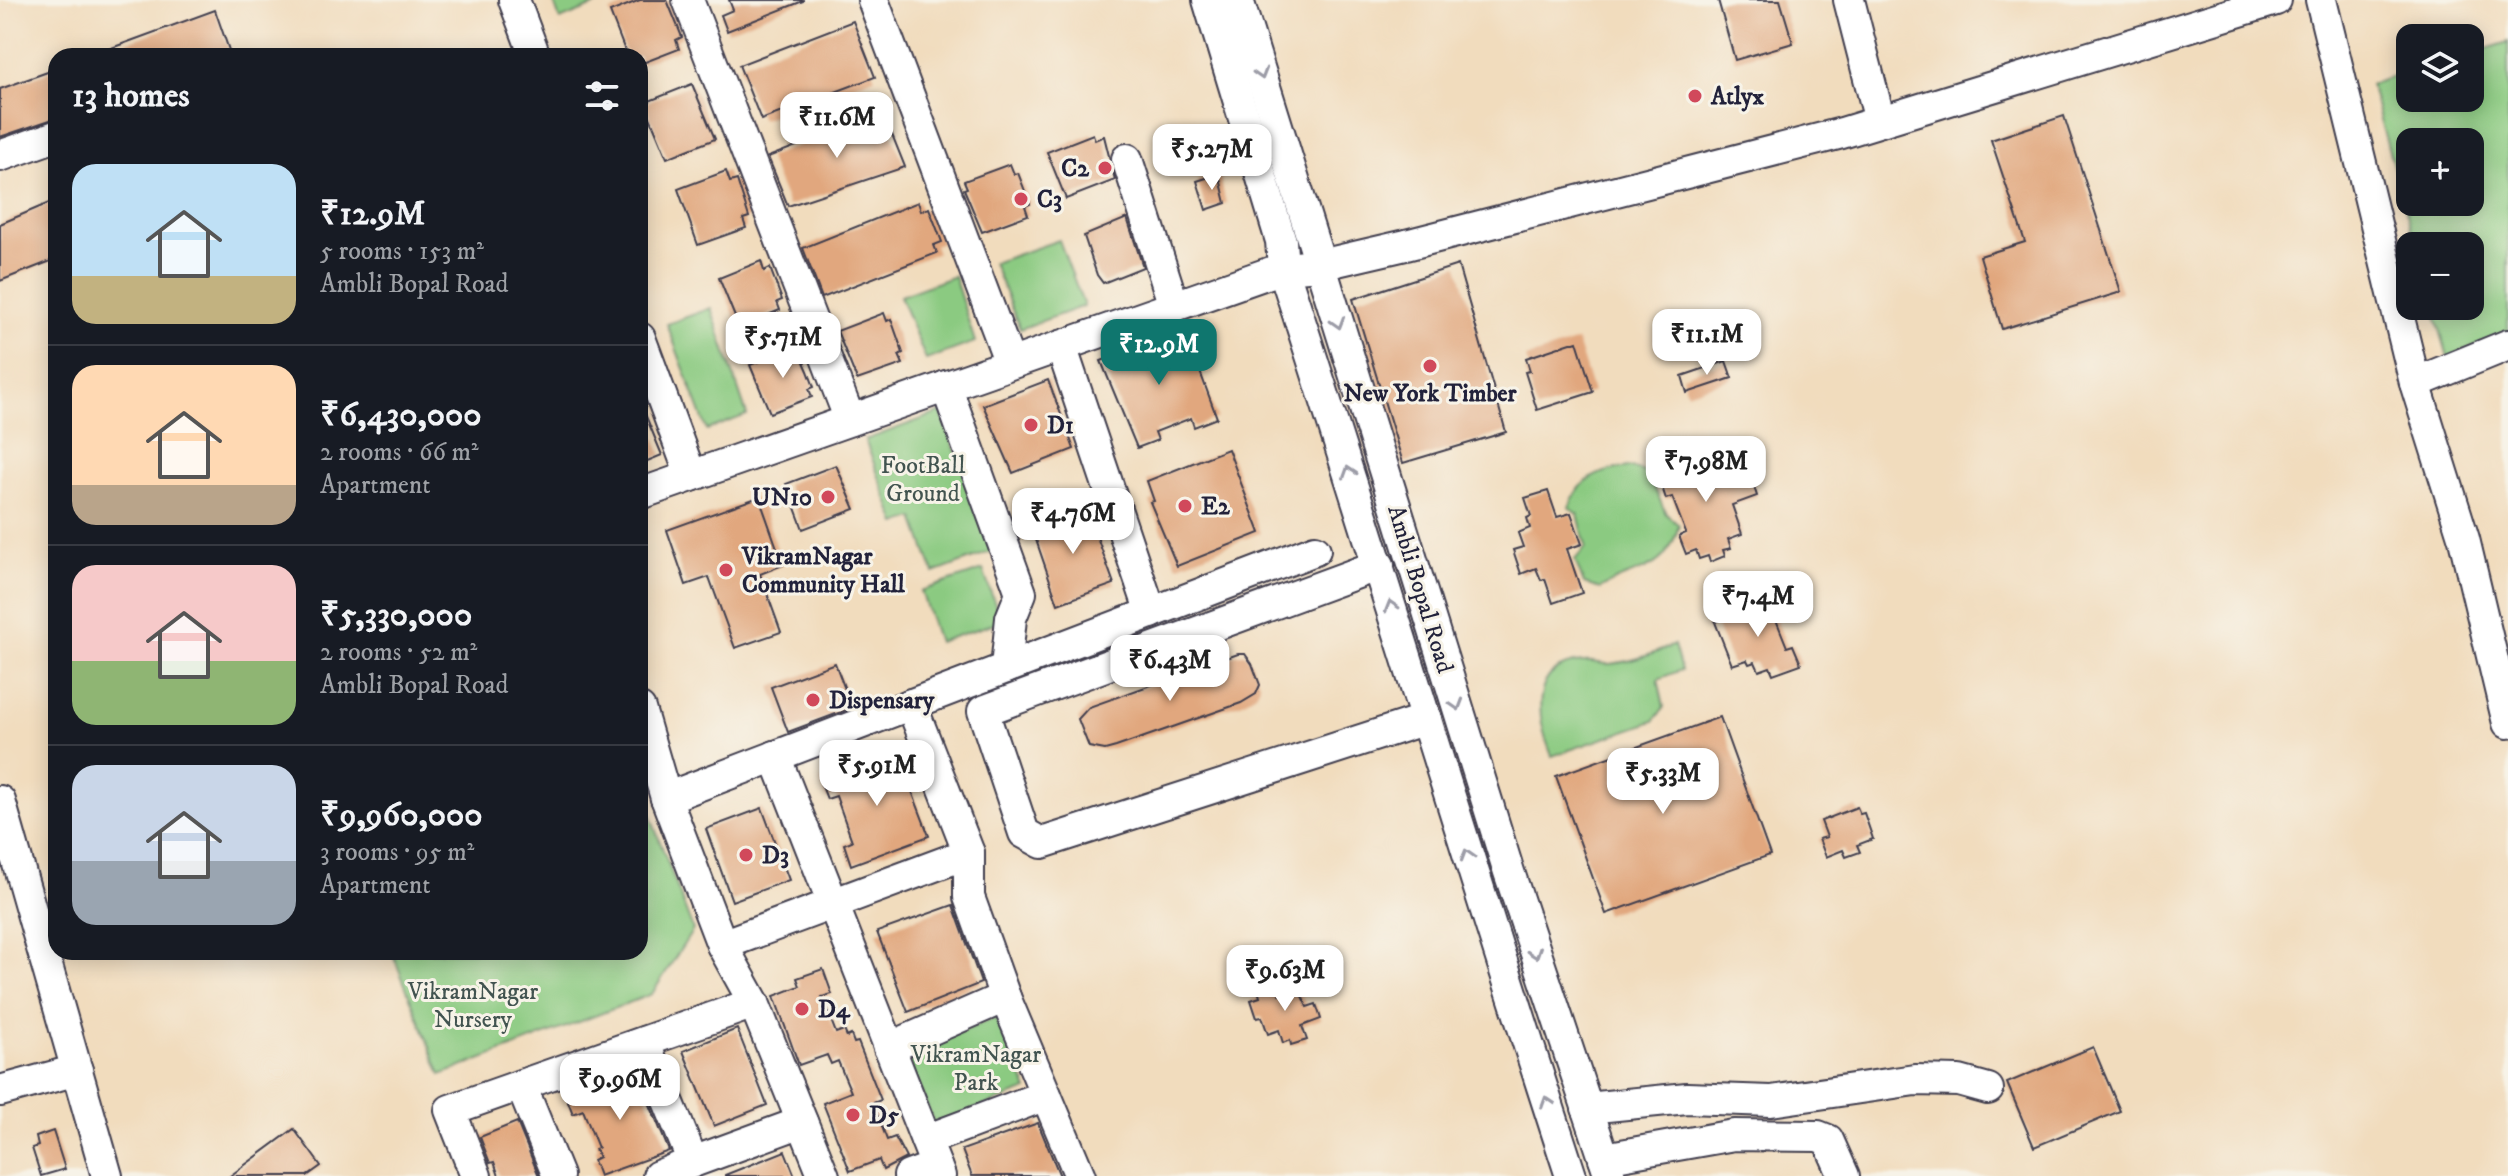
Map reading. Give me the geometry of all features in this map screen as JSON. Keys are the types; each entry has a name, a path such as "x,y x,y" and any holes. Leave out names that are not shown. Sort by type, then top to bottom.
{"street":[{"path":"514,0 532,48"},
{"path":"688,0 850,420"},
{"path":"873,0 1010,363"},
{"name":"Ambli Bopal Road","path":"1208,0 1281,241 1283,268 1571,1176"},
{"name":"Ambli Bopal Road","path":"1238,0 1509,872 1607,1167"},
{"path":"1849,0 1880,121"},
{"path":"648,491 1283,268 1320,265 1880,121 2276,0"},
{"path":"2321,0 2415,383 2464,539 2508,723"},
{"path":"0,156 48,139"},
{"path":"1127,159 1174,306"},
{"path":"2415,383 2508,345"},
{"path":"1061,346 1151,613"},
{"path":"648,360 691,476"},
{"path":"946,386 1021,593 1011,618 1006,668"},
{"path":"666,798 1315,550"},
{"path":"1379,565 983,711 1024,833 1042,843 1426,719"},
{"path":"911,704 969,853 969,897 1005,997 1080,1176"},
{"path":"648,736 666,798 722,945 754,1003 824,1176"},
{"path":"775,756 889,1048 928,1164 1046,1095"},
{"path":"0,801 107,1176"},
{"path":"722,945 969,853"},
{"path":"889,1048 1005,997"},
{"path":"476,1176 450,1110 754,1003"},
{"path":"644,1042 693,1162"},
{"path":"0,1091 77,1070"},
{"path":"1587,1108 1674,1098 1771,1101 1915,1080 1959,1081 1988,1089"},
{"path":"521,1085 558,1176"},
{"path":"658,1176 802,1122"},
{"path":"1607,1167 1734,1135 1818,1136 1828,1140 1844,1176"}],"green space":[{"path":"553,0 609,0 560,20"},
{"path":"2508,42 2508,332 2448,357 2437,320 2484,320 2484,232 2412,232 2407,216 2484,216 2484,128 2396,128 2396,176 2370,84 2396,76 2396,112 2484,112 2484,50"},
{"path":"1059,240 1084,306 1020,329 993,263"},
{"path":"954,276 975,342 926,360 900,296"},
{"path":"711,308 747,415 707,430 667,324"},
{"name":"FootBall Ground","path":"941,412 993,551 934,573 914,518 897,524 865,440"},
{"path":"1628,467 1648,473 1666,514 1679,525 1673,541 1658,562 1600,589 1584,584 1575,560 1586,547 1578,514 1569,507 1579,489 1592,478"},
{"path":"983,570 1001,621 938,642 921,591"},
{"path":"1674,645 1681,670 1658,679 1664,707 1654,721 1552,756 1543,726 1541,696 1545,683 1553,673 1566,665 1626,661"},
{"name":"VikramNagar Nursery","path":"648,810 693,930 652,994 441,1075 395,960 648,960"},
{"name":"VikramNagar Park","path":"996,1017 1028,1090 934,1124 906,1055"}],"building":[{"path":"640,0 667,0 682,37 676,40 679,49 648,61 648,48 624,48 610,12"},
{"path":"729,0 803,1 727,31 721,15 733,10"},
{"path":"1718,0 1780,0 1793,43 1735,60"},
{"path":"215,10 228,48 111,48"},
{"path":"853,21 875,77 761,120 739,65"},
{"path":"48,72 48,121 0,137 0,89"},
{"path":"692,84 715,139 667,158 648,113 648,101"},
{"path":"883,112 905,167 788,206 768,157"},
{"path":"2064,116 2121,292 2002,329 1980,256 2025,242 1991,140"},
{"name":"C2","path":"1093,134 1095,140 1104,136 1115,180 1066,199 1047,152"},
{"name":"C3","path":"1010,164 1014,174 1018,173 1030,204 1025,206 1028,215 982,232 964,189 967,188 964,181"},
{"path":"726,171 730,182 737,180 749,217 743,219 746,228 698,245 678,189"},
{"path":"1219,174 1226,203 1206,210 1197,181"},
{"path":"918,202 921,211 929,208 942,242 934,245 937,253 822,298 803,248"},
{"path":"48,203 48,262 0,281 0,224"},
{"name":"C2","path":"1127,218 1143,267 1103,283 1097,275 1084,236"},
{"path":"761,261 764,271 770,268 782,300 777,302 780,310 739,327 719,278"},
{"name":"New York Timber","path":"1458,265 1506,432 1403,463 1353,299"},
{"path":"884,313 887,321 891,319 903,353 899,355 903,364 857,380 837,331"},
{"path":"1184,328 1217,418 1194,427 1191,418 1155,432 1158,440 1137,448 1101,361"},
{"path":"1577,341 1593,392 1537,410 1525,372 1530,371 1526,358"},
{"path":"792,348 796,357 801,355 808,371 814,387 809,389 812,397 770,413 750,365"},
{"path":"1726,361 1732,378 1687,393 1682,376"},
{"name":"D1","path":"1048,380 1074,449 1013,473 983,405"},
{"path":"648,421 662,455 648,461"},
{"path":"1689,445 1695,462 1702,459 1705,468 1717,463 1722,476 1731,472 1733,478 1749,472 1757,496 1732,505 1742,534 1728,539 1731,548 1723,550 1725,556 1710,562 1708,556 1699,559 1696,550 1686,554 1679,536 1686,533 1672,497 1666,499 1658,475 1680,467 1674,450"},
{"name":"E2","path":"1228,449 1260,533 1177,566 1150,502 1154,501 1147,481"},
{"name":"UN10","path":"836,465 855,509 803,529 786,484"},
{"path":"1548,491 1557,517 1571,513 1582,544 1567,549 1582,593 1553,603 1545,579 1541,580 1536,568 1521,574 1513,550 1523,547 1518,533 1530,528 1527,518 1531,516 1525,498"},
{"name":"VikramNagar Community Hall","path":"759,497 783,565 760,574 781,632 735,648 709,577 686,585 667,530"},
{"path":"1087,509 1114,584 1058,604 1032,528"},
{"path":"1776,599 1782,614 1775,617 1787,647 1793,645 1801,664 1773,674 1770,667 1759,671 1755,662 1749,664 1747,660 1732,665 1715,622"},
{"path":"1245,654 1252,664 1260,685 1256,694 1241,703 1116,747 1105,750 1089,747 1078,719 1089,707"},
{"name":"Dispensary","path":"835,663 852,708 788,732 771,687"},
{"path":"1720,717 1770,855 1606,914 1556,776"},
{"path":"897,752 929,836 851,865 844,844 852,841 836,796 827,799 820,781"},
{"path":"1857,807 1860,814 1864,813 1873,839 1857,845 1860,852 1846,857 1843,850 1826,857 1819,839 1827,837 1821,821"},
{"name":"D3","path":"762,808 789,880 732,901 706,829"},
{"path":"953,905 981,983 908,1012 877,932"},
{"path":"823,969 832,994 822,997 836,1033 844,1030 847,1037 851,1035 854,1043 858,1042 881,1100 873,1103 887,1140 895,1137 906,1158 883,1170 879,1160 850,1171 823,1103 851,1092 838,1061 831,1064 827,1055 799,1065 774,996 800,986 797,978"},
{"path":"1276,983 1280,994 1294,992 1302,996 1307,1007 1316,1004 1321,1019 1302,1026 1307,1040 1291,1045 1290,1040 1283,1043 1279,1030 1268,1034 1262,1017 1257,1018 1251,1000 1260,997 1258,990"},
{"path":"737,1029 767,1105 714,1126 683,1051"},
{"path":"2093,1047 2120,1111 2034,1147 2007,1083"},
{"path":"635,1068 669,1151 599,1176 593,1160 599,1157 595,1149 598,1148 583,1110 573,1114 566,1096"},
{"path":"517,1122 539,1176 499,1176 494,1162 490,1163 480,1137"},
{"path":"1038,1123 1060,1176 972,1176 962,1150"},
{"path":"294,1129 321,1166 307,1176 230,1176"},
{"path":"53,1131 65,1169 41,1176 32,1148 38,1146 36,1137"},
{"path":"785,1151 795,1176 725,1176 725,1175"}],"place":[{"name":"Atlyx","path":"1695,96"},
{"name":"C2","path":"1105,168"},
{"name":"C3","path":"1021,199"},
{"name":"New York Timber","path":"1430,366"},
{"name":"D1","path":"1031,425"},
{"name":"UN10","path":"828,497"},
{"name":"E2","path":"1185,506"},
{"name":"VikramNagar Community Hall","path":"726,570"},
{"name":"Dispensary","path":"813,700"},
{"name":"D3","path":"746,855"},
{"name":"D4","path":"802,1009"},
{"name":"D5","path":"853,1115"}]}
